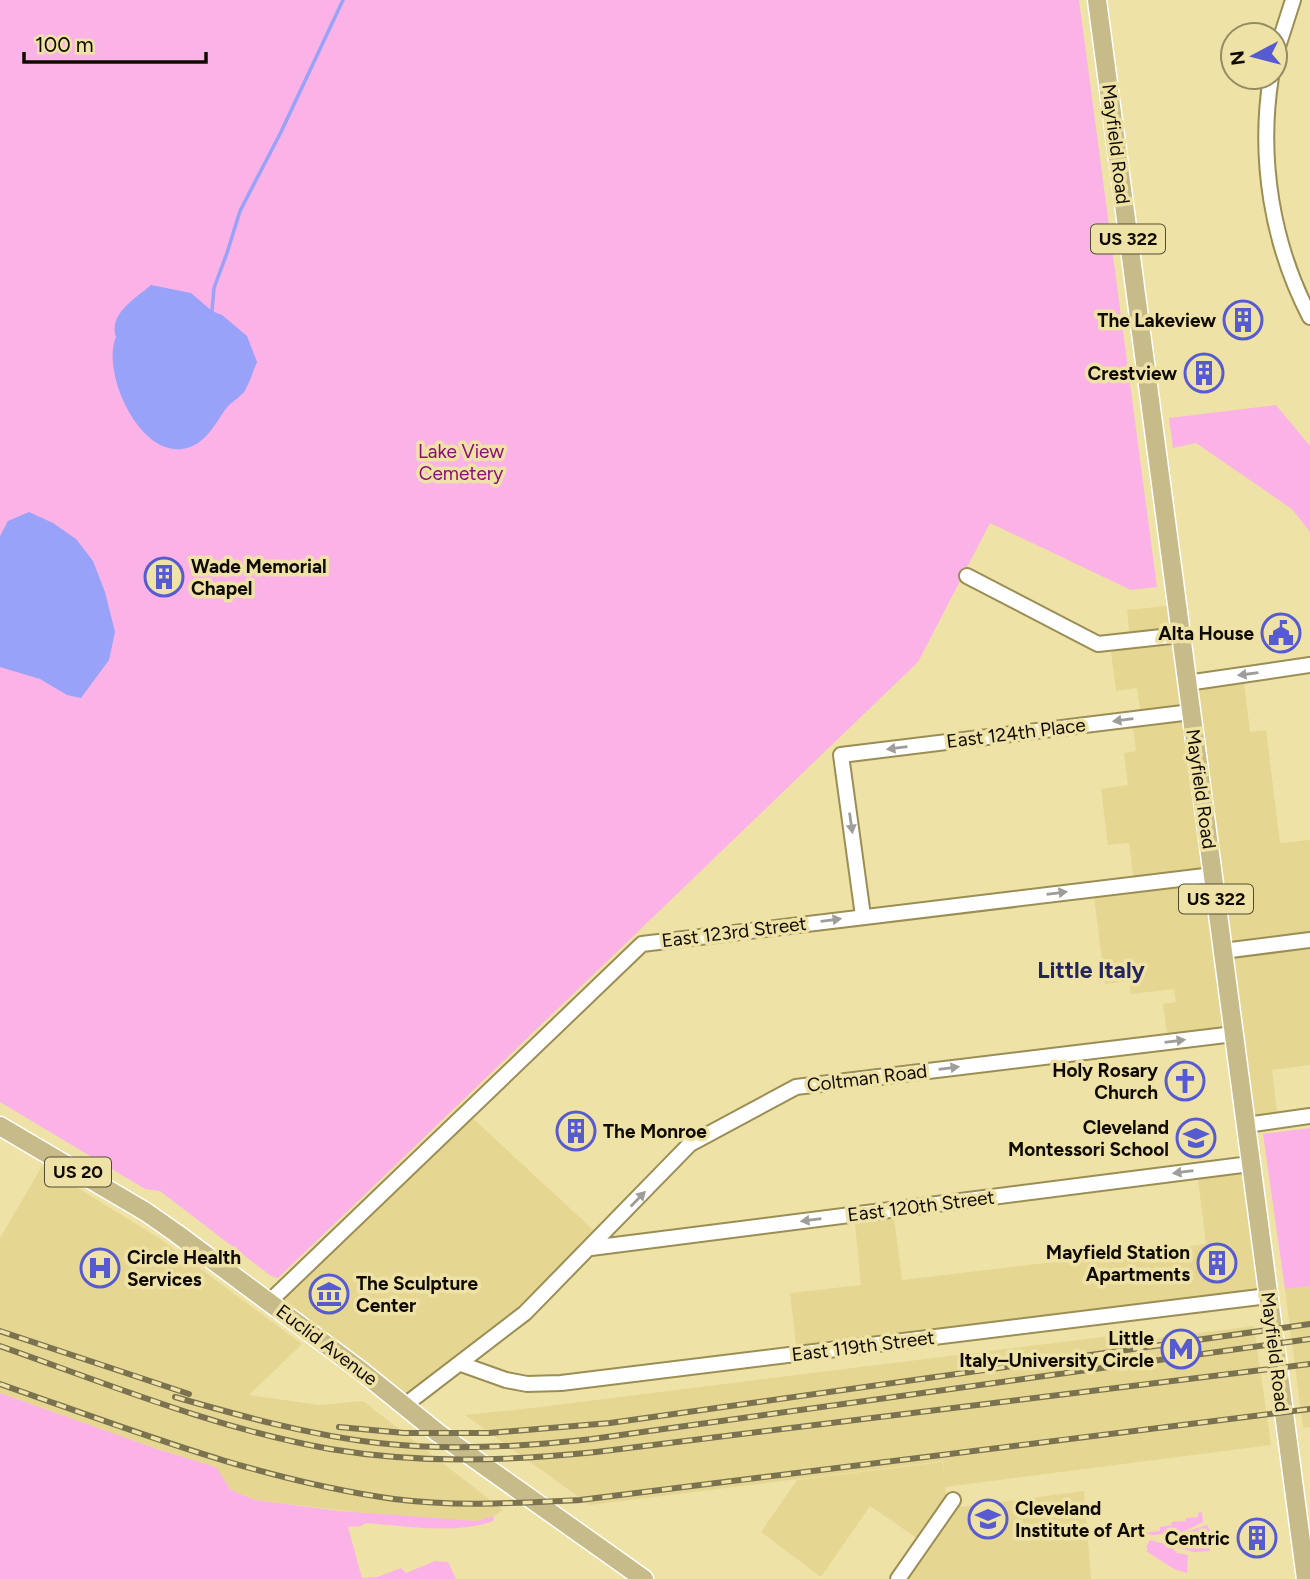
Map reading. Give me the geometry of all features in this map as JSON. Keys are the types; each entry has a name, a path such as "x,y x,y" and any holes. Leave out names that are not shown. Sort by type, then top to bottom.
{"main road":[{"name":"Mayfield Road","path":"1097,0 1306,1579"},
{"name":"Euclid Avenue","path":"0,1126 146,1212 269,1301 448,1440 635,1577"}],"street":[{"path":"1286,21 1293,0"},
{"path":"1270,91 1267,123 1268,185 1284,256 1310,317"},
{"path":"967,576 1098,644 1180,635"},
{"path":"1187,683 1310,666"},
{"name":"East 124th Place","path":"863,916 841,755 1191,712"},
{"name":"East 123rd Street","path":"269,1301 642,944 1213,875"},
{"path":"1223,951 1310,940"},
{"name":"Coltman Road","path":"405,1405 525,1313 690,1144 796,1087 1234,1034"},
{"path":"1246,1125 1310,1116"},
{"name":"East 120th Street","path":"591,1248 1251,1164"},
{"name":"East 119th Street","path":"461,1364 506,1381 527,1384 561,1383 1268,1296"},
{"path":"898,1579 953,1500"}],"shaded area":[{"path":"1176,605 1187,683 1243,675 1250,732 1266,730 1280,843 1310,840 1310,1065 1272,1070 1278,1121 1246,1125 1234,1034 1168,1042 1163,1004 1176,1002 1174,989 1131,994 1129,981 1105,984 1093,889 1134,884 1129,843 1108,845 1101,789 1128,785 1124,753 1136,751 1132,719 1141,717 1137,688 1116,691 1110,644 1130,641 1127,610"},
{"path":"467,1113 601,1237 525,1313 405,1405 269,1302"},
{"path":"1250,1164 1268,1296 797,1354 790,1293 861,1285 854,1214 893,1209 902,1280 1206,1244 1197,1171"},
{"path":"42,1166 159,1238 302,1344 249,1395 319,1405 363,1401 503,1510 494,1516 476,1521 416,1519 255,1500 231,1490 216,1467 0,1393 0,1238"},
{"path":"1310,1286 1310,1427 1303,1428 1285,1289"},
{"path":"1254,1326 1271,1445 945,1487 946,1497 962,1507 1084,1491 1091,1579 907,1579 930,1547 870,1506 821,1577 761,1532 797,1480 942,1462 944,1473 943,1461 590,1505 465,1415 1150,1331 1152,1339"}],"green space":[{"name":"Lake View Cemetery","path":"0,0 1079,0 1157,587 1131,590 990,523 918,662 278,1278 271,1276 160,1191 145,1189 0,1102"},
{"path":"1276,405 1310,446 1310,532 1292,509 1196,443 1173,448 1169,418"},
{"path":"1310,1128 1310,1286 1285,1289 1263,1134"},
{"path":"0,1393 216,1467 231,1490 255,1500 340,1511 476,1521 494,1516 493,1521 446,1529 366,1523 348,1527 362,1578 377,1577 401,1568 406,1573 435,1561 448,1562 456,1579 0,1579"},
{"path":"1202,1512 1203,1522 1179,1534 1177,1530 1159,1535 1145,1533 1160,1531 1160,1527 1172,1525 1171,1522 1198,1517 1198,1513"},
{"path":"1207,1525 1211,1533 1210,1551 1194,1552 1176,1547 1175,1541 1189,1531"},
{"path":"1150,1540 1169,1545 1177,1553 1188,1555 1187,1573 1174,1569 1146,1551"}],"water":[{"path":"151,285 191,293 212,311 222,315 247,336 257,362 244,392 228,406 204,439 182,449 166,447 151,439 138,425 127,408 114,370 116,321 125,307"},
{"path":"29,512 53,523 76,539 93,561 105,592 115,632 109,660 81,698 67,695 40,679 0,667 0,536 8,521"}],"waterway":[{"path":"212,311 214,288 240,211 281,132 343,0"}],"railway":[{"path":"339,1427 404,1433 489,1433 610,1423 1310,1324"},
{"path":"0,1331 189,1394"},
{"path":"175,1397 275,1424 352,1440 431,1447 512,1446 592,1439 1310,1339"},
{"path":"0,1346 163,1404 246,1430 330,1449 430,1459 529,1457 596,1452 1310,1364"},
{"path":"0,1384 194,1451 293,1479 394,1499 464,1504 580,1500 1310,1409"}],"place":[{"name":"The Lakeview","path":"1243,320"},
{"name":"Crestview","path":"1204,373"},
{"name":"Wade Memorial Chapel","path":"164,577"},
{"name":"Alta House","path":"1281,633"},
{"name":"Holy Rosary Church","path":"1185,1081"},
{"name":"The Monroe","path":"576,1131"},
{"name":"Cleveland Montessori School","path":"1196,1138"},
{"name":"Mayfield Station Apartments","path":"1217,1263"},
{"name":"Circle Health Services","path":"100,1268"},
{"name":"The Sculpture Center","path":"329,1294"},
{"name":"Little Italy–University Circle","path":"1181,1349"},
{"name":"Cleveland Institute of Art","path":"988,1519"},
{"name":"Centric","path":"1257,1538"}],"district":[{"name":"Little Italy","path":"1091,970"}]}
